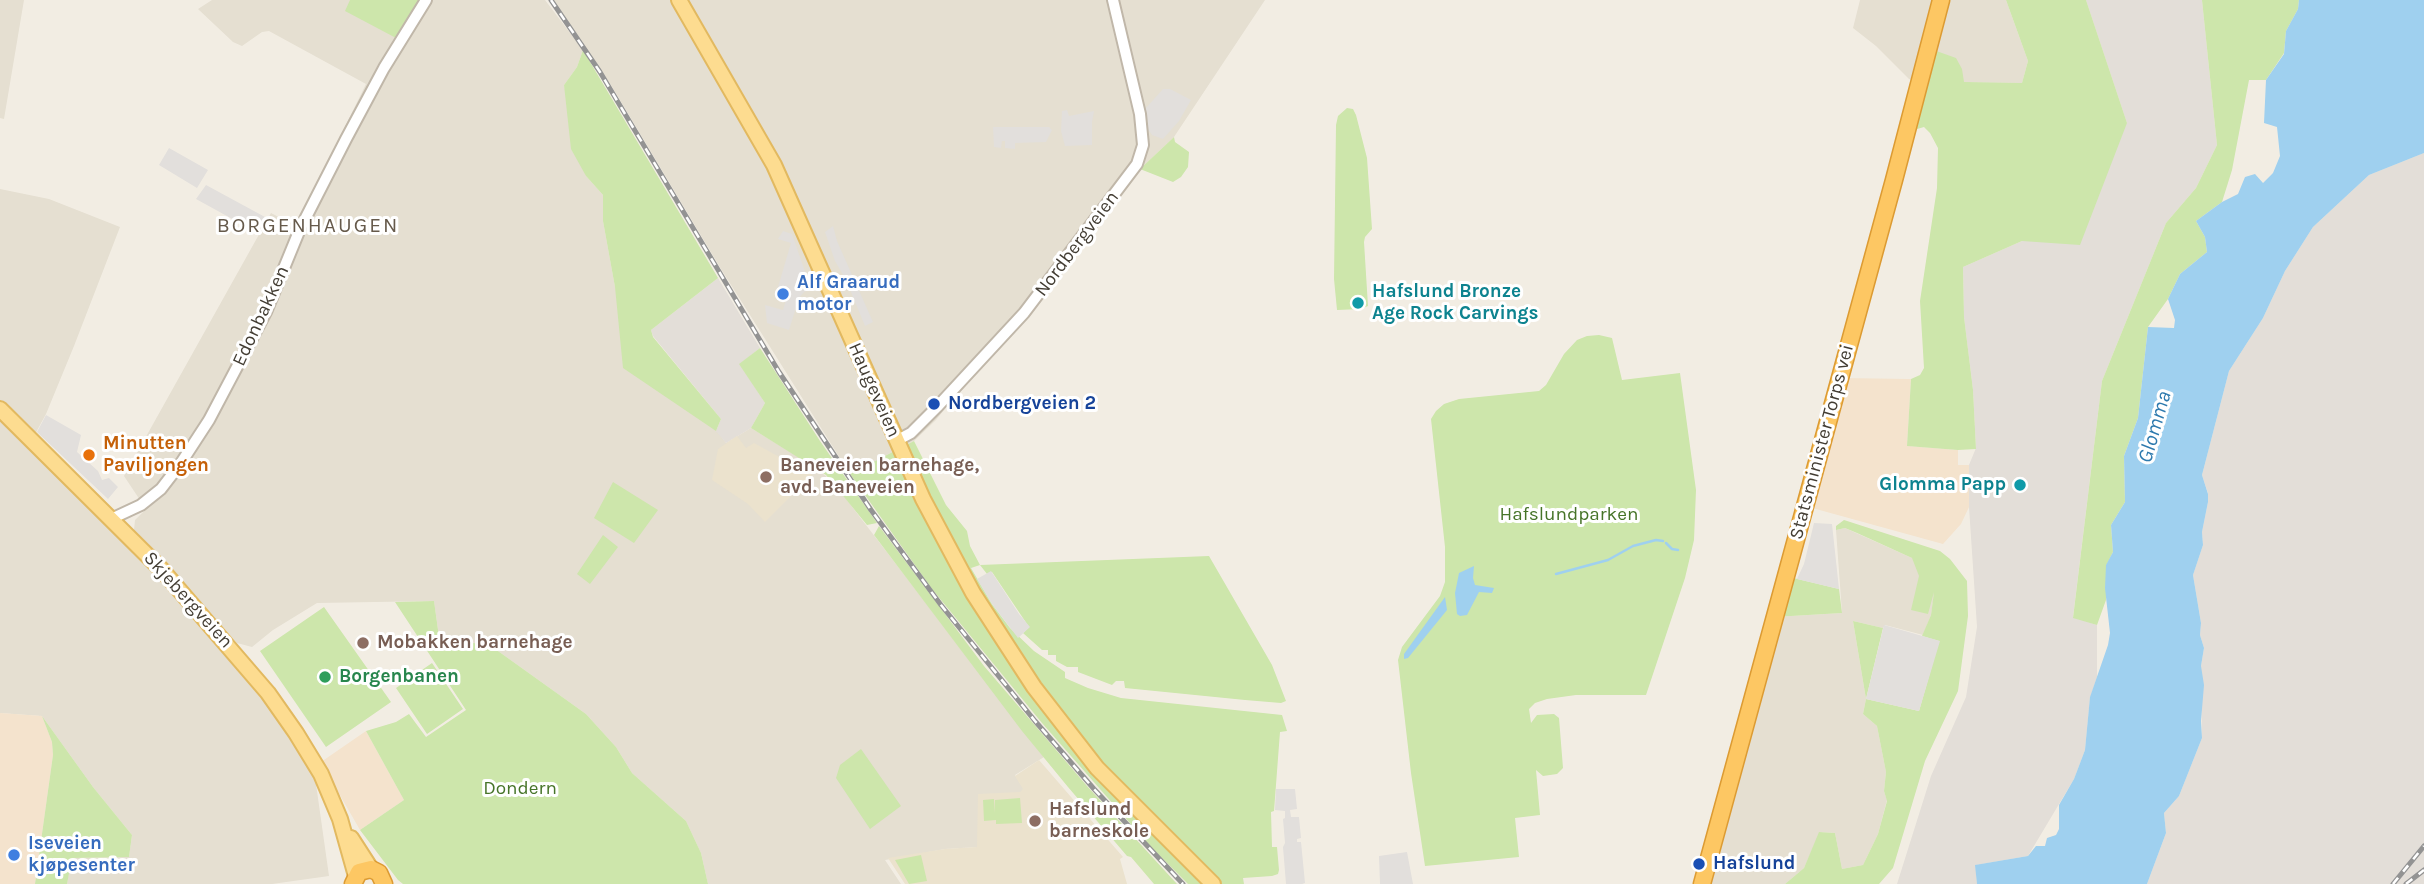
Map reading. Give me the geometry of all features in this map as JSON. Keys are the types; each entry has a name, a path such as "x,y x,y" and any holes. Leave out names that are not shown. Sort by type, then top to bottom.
{"highway":[{"name":"Statsminister Torps vei","path":"1702,884 1941,0"},
{"path":"357,879 379,873 384,883"}],"main road":[{"name":"Haugeveien","path":"679,0 774,165 923,499 962,574 1034,687 1097,768 1213,884"},
{"name":"Skjebergveien","path":"0,409 178,587 268,693 310,755 340,819 357,879"}],"street":[{"name":"Edonbakken","path":"116,524 151,498 172,476 220,401 266,312 306,218 384,68 426,0"},
{"name":"Nordbergveien","path":"897,441 911,432 937,407 1024,313 1137,164 1143,145 1140,114 1113,0"}],"shaded area":[{"path":"0,0 24,0 4,119 0,118"},
{"path":"212,0 545,0 583,50 577,67 564,85 586,176 603,195 603,221 615,287 726,443 751,428 816,468 833,482 1044,757 1015,775 1024,789 978,847 945,849 885,860 901,884 708,884 701,853 686,821 632,773 616,747 586,714 491,646 439,637 434,601 317,603 273,630 252,647 237,643 134,530 135,520 146,509 124,476 271,213 296,226 366,84 269,31 262,32 242,46 233,42 198,9"},
{"path":"553,0 1265,0 1174,137 1140,169 1029,313 936,420 914,441 850,474 721,269 611,85"},
{"path":"1860,0 2006,0 2028,61 2022,83 1919,82 1909,79 1876,46 1853,28"},
{"path":"2086,0 2202,0 2217,145 2196,188 2166,223 2102,381 2073,617 2097,625 2097,677 2090,698 2085,750 2074,779 2028,856 1976,865 1977,884 1897,884 1931,776 1966,697 1977,627 1969,507 1969,465 1976,448 1973,390 1964,317 1963,267 2022,241 2127,123"},
{"path":"1163,89 1170,89 1191,100 1179,121 1163,139 1152,135 1148,129 1145,109"},
{"path":"1067,110 1069,116 1094,111 1092,145 1065,146 1061,131 1062,111"},
{"path":"993,127 1049,127 1052,130 1046,142 1015,143 1015,149 1005,148 1005,141 1002,141 1001,148 994,147"},
{"path":"169,148 208,170 197,188 159,165"},
{"path":"2424,153 2424,884 2147,884 2166,833 2164,813 2179,796 2202,738 2201,666 2204,648 2193,575 2203,545 2202,532 2208,502 2202,475 2229,371 2263,318 2285,271 2313,227 2369,175"},
{"path":"206,185 265,217 256,232 196,199"},
{"path":"0,189 49,199 120,227 74,346 34,436 130,545 216,636 293,735 315,777 329,876 272,884 67,884 71,858 129,857 132,835 93,787 42,716 0,713"},
{"path":"833,226 873,322 865,326 835,261 825,232"},
{"path":"783,231 792,234 811,289 799,298 789,330 767,323 765,305 783,310 789,290 778,287 791,243 778,239"},
{"path":"718,278 760,348 740,364 765,403 751,428 726,443 716,431 721,419 653,336 651,330"},
{"path":"1840,378 1911,379 1907,446 1958,450 1958,465 1969,465 1969,507 1961,524 1943,544 1805,506"},
{"path":"46,415 81,435 77,452 98,471 102,480 109,478 118,487 108,499 37,432"},
{"path":"737,436 746,448 754,443 812,475 765,522 748,504 712,480 718,449"},
{"path":"1814,523 1832,524 1839,589 1797,579 1804,564"},
{"path":"1845,528 1912,558 1936,580 1931,615 1923,635 1885,625 1883,628 1853,621 1866,699 1863,714 1877,726 1886,772 1884,791 1887,800 1878,834 1863,865 1842,869 1835,833 1820,832 1804,868 1785,884 1702,884 1774,617 1842,613 1836,530"},
{"path":"991,571 1030,627 1018,638 977,579"},
{"path":"1884,625 1940,641 1919,711 1866,699"},
{"path":"0,713 42,716 52,742 53,755 35,884 0,884"},
{"path":"366,731 404,800 360,830 321,762"},
{"name":"Hafslund barneskole","path":"1039,760 1123,857 1120,859 1127,884 905,884 888,858 977,847 978,794 1020,792 1023,789 1015,776"},
{"path":"1276,789 1295,789 1297,809 1290,810 1291,817 1299,817 1301,838 1297,839 1297,842 1301,842 1305,883 1302,884 1286,884 1283,847 1285,811 1275,810"},
{"path":"1407,852 1413,884 1380,884 1379,856"}],"green space":[{"path":"350,0 420,0 396,38 345,11"},
{"path":"2006,0 2086,0 2127,123 2080,245 2022,241 1963,267 1964,317 1973,390 1976,449 1907,446 1911,379 1920,375 1924,368 1920,301 1937,188 1938,148 1924,127 1907,132 1928,48 1956,58 1962,69 1964,82 2022,83 2028,61"},
{"path":"2202,0 2299,0 2298,9 2286,31 2284,53 2266,80 2249,80 2232,170 2222,202 2196,221 2205,237 2207,252 2180,274 2168,299 2148,327 2138,418 2124,456 2125,502 2111,525 2113,552 2106,566 2106,600 2097,625 2073,618 2102,381 2166,223 2196,188 2217,145"},
{"path":"583,50 718,278 651,330 653,337 721,419 716,431 623,368 615,287 603,221 603,195 586,176 571,149 564,85 577,67"},
{"path":"1347,108 1353,109 1356,115 1367,158 1372,229 1364,242 1368,306 1337,310 1334,279 1336,125 1338,116"},
{"path":"1174,137 1175,142 1189,152 1188,167 1181,177 1173,182 1140,169"},
{"name":"Hafslundparken","path":"1599,335 1612,338 1622,380 1680,373 1696,490 1694,540 1685,578 1646,695 1576,695 1547,699 1535,703 1529,709 1531,723 1537,715 1554,714 1559,718 1563,768 1557,774 1543,776 1536,770 1540,815 1515,818 1519,857 1425,866 1398,660 1402,647 1440,596 1445,582 1445,547 1431,419 1444,404 1459,399 1539,391 1577,340"},
{"path":"760,348 877,523 867,525 826,475 751,428 765,403 739,364"},
{"path":"914,441 946,505 967,531 970,546 980,565 971,568 992,604 1010,628 1034,651 1065,672 1065,678 1121,698 1282,715 1287,731 1280,732 1274,811 1271,812 1272,847 1277,847 1278,874 1243,878 1244,884 1218,884 1060,722 1213,884 1188,884 1150,846 1042,723 932,589 850,474"},
{"path":"613,482 658,510 634,543 594,518"},
{"path":"1844,520 1940,551 1967,581 1968,616 1958,691 1925,761 1893,868 1879,884 1785,884 1804,868 1819,832 1835,833 1842,869 1863,865 1878,834 1887,801 1884,791 1886,772 1877,726 1863,714 1866,699 1919,711 1939,641 1922,636 1931,615 1934,592 1928,614 1911,610 1919,576 1912,558 1845,528 1836,530 1836,526"},
{"path":"879,526 984,666 1087,786 1177,884 1154,884 1068,787 1022,731 874,535"},
{"path":"603,535 618,547 590,584 577,574"},
{"path":"1209,556 1272,665 1286,701 1281,703 1125,688 1124,681 1116,681 1112,685 1078,672 1078,667 1067,667 1056,661 1056,655 1048,655 1048,650 1042,650 1023,633 1029,627 992,572 987,574 980,565"},
{"path":"1785,576 1839,589 1842,613 1774,617"},
{"name":"Dondern","path":"434,601 439,637 491,646 586,714 616,747 632,773 686,821 701,853 708,884 403,884 398,880 360,830 404,800 366,731 396,722 409,714 426,737 466,710 395,602"},
{"name":"Borgenbanen","path":"324,607 391,702 326,747 260,651"},
{"path":"1853,621 1883,628 1866,699"},
{"path":"432,663 463,709 427,734 396,688"},
{"path":"42,716 93,787 132,835 129,857 72,858 67,884 35,884 53,755 52,742"},
{"path":"861,749 901,806 870,829 836,778 840,765"},
{"path":"1020,798 1022,823 996,824 996,820 984,821 983,800 994,799 995,813 995,800"},
{"path":"921,855 927,881 909,884 895,860"}],"water":[{"name":"Glomma","path":"2299,0 2424,0 2424,153 2369,175 2313,227 2285,271 2263,318 2229,371 2202,475 2208,502 2202,532 2203,545 2193,575 2204,648 2201,666 2204,685 2202,738 2179,796 2164,813 2166,833 2147,884 1977,884 1975,865 2028,856 2036,846 2045,846 2047,838 2056,835 2059,829 2059,805 2074,779 2085,750 2090,697 2108,645 2110,633 2105,588 2106,565 2113,552 2111,525 2125,502 2124,456 2138,418 2148,327 2174,328 2175,320 2168,299 2180,274 2207,252 2205,237 2196,221 2238,194 2245,177 2255,174 2263,183 2273,173 2280,156 2277,127 2264,123 2266,80 2284,54 2286,31 2298,9"},
{"path":"1474,566 1475,585 1494,588 1492,593 1479,592 1467,615 1460,616 1457,614 1455,593 1459,573"},
{"path":"1445,597 1447,610 1408,658 1404,659 1404,654"}],"waterway":[{"path":"1556,574 1608,560 1633,546 1656,540 1663,541"},
{"path":"1666,543 1672,549 1678,550"}],"railway":[{"path":"551,0 600,72 779,372 871,510 941,605 1035,721 1183,884"},
{"path":"2393,884 2424,846"},
{"path":"2406,884 2424,870"}],"place":[{"name":"Alf Graarud motor","path":"783,294"},
{"name":"Hafslund Bronze Age Rock Carvings","path":"1358,303"},
{"name":"Nordbergveien 2","path":"934,404"},
{"name":"Minutten Paviljongen","path":"89,455"},
{"name":"Baneveien barnehage, avd. Baneveien","path":"766,477"},
{"name":"Glomma Papp","path":"2020,485"},
{"name":"Mobakken barnehage","path":"363,643"},
{"name":"Borgenbanen","path":"325,677"},
{"name":"Hafslund barneskole","path":"1035,821"},
{"name":"Iseveien kjøpesenter","path":"14,855"},
{"name":"Hafslund","path":"1699,864"}],"district":[{"name":"BORGENHAUGEN","path":"308,226"}]}
